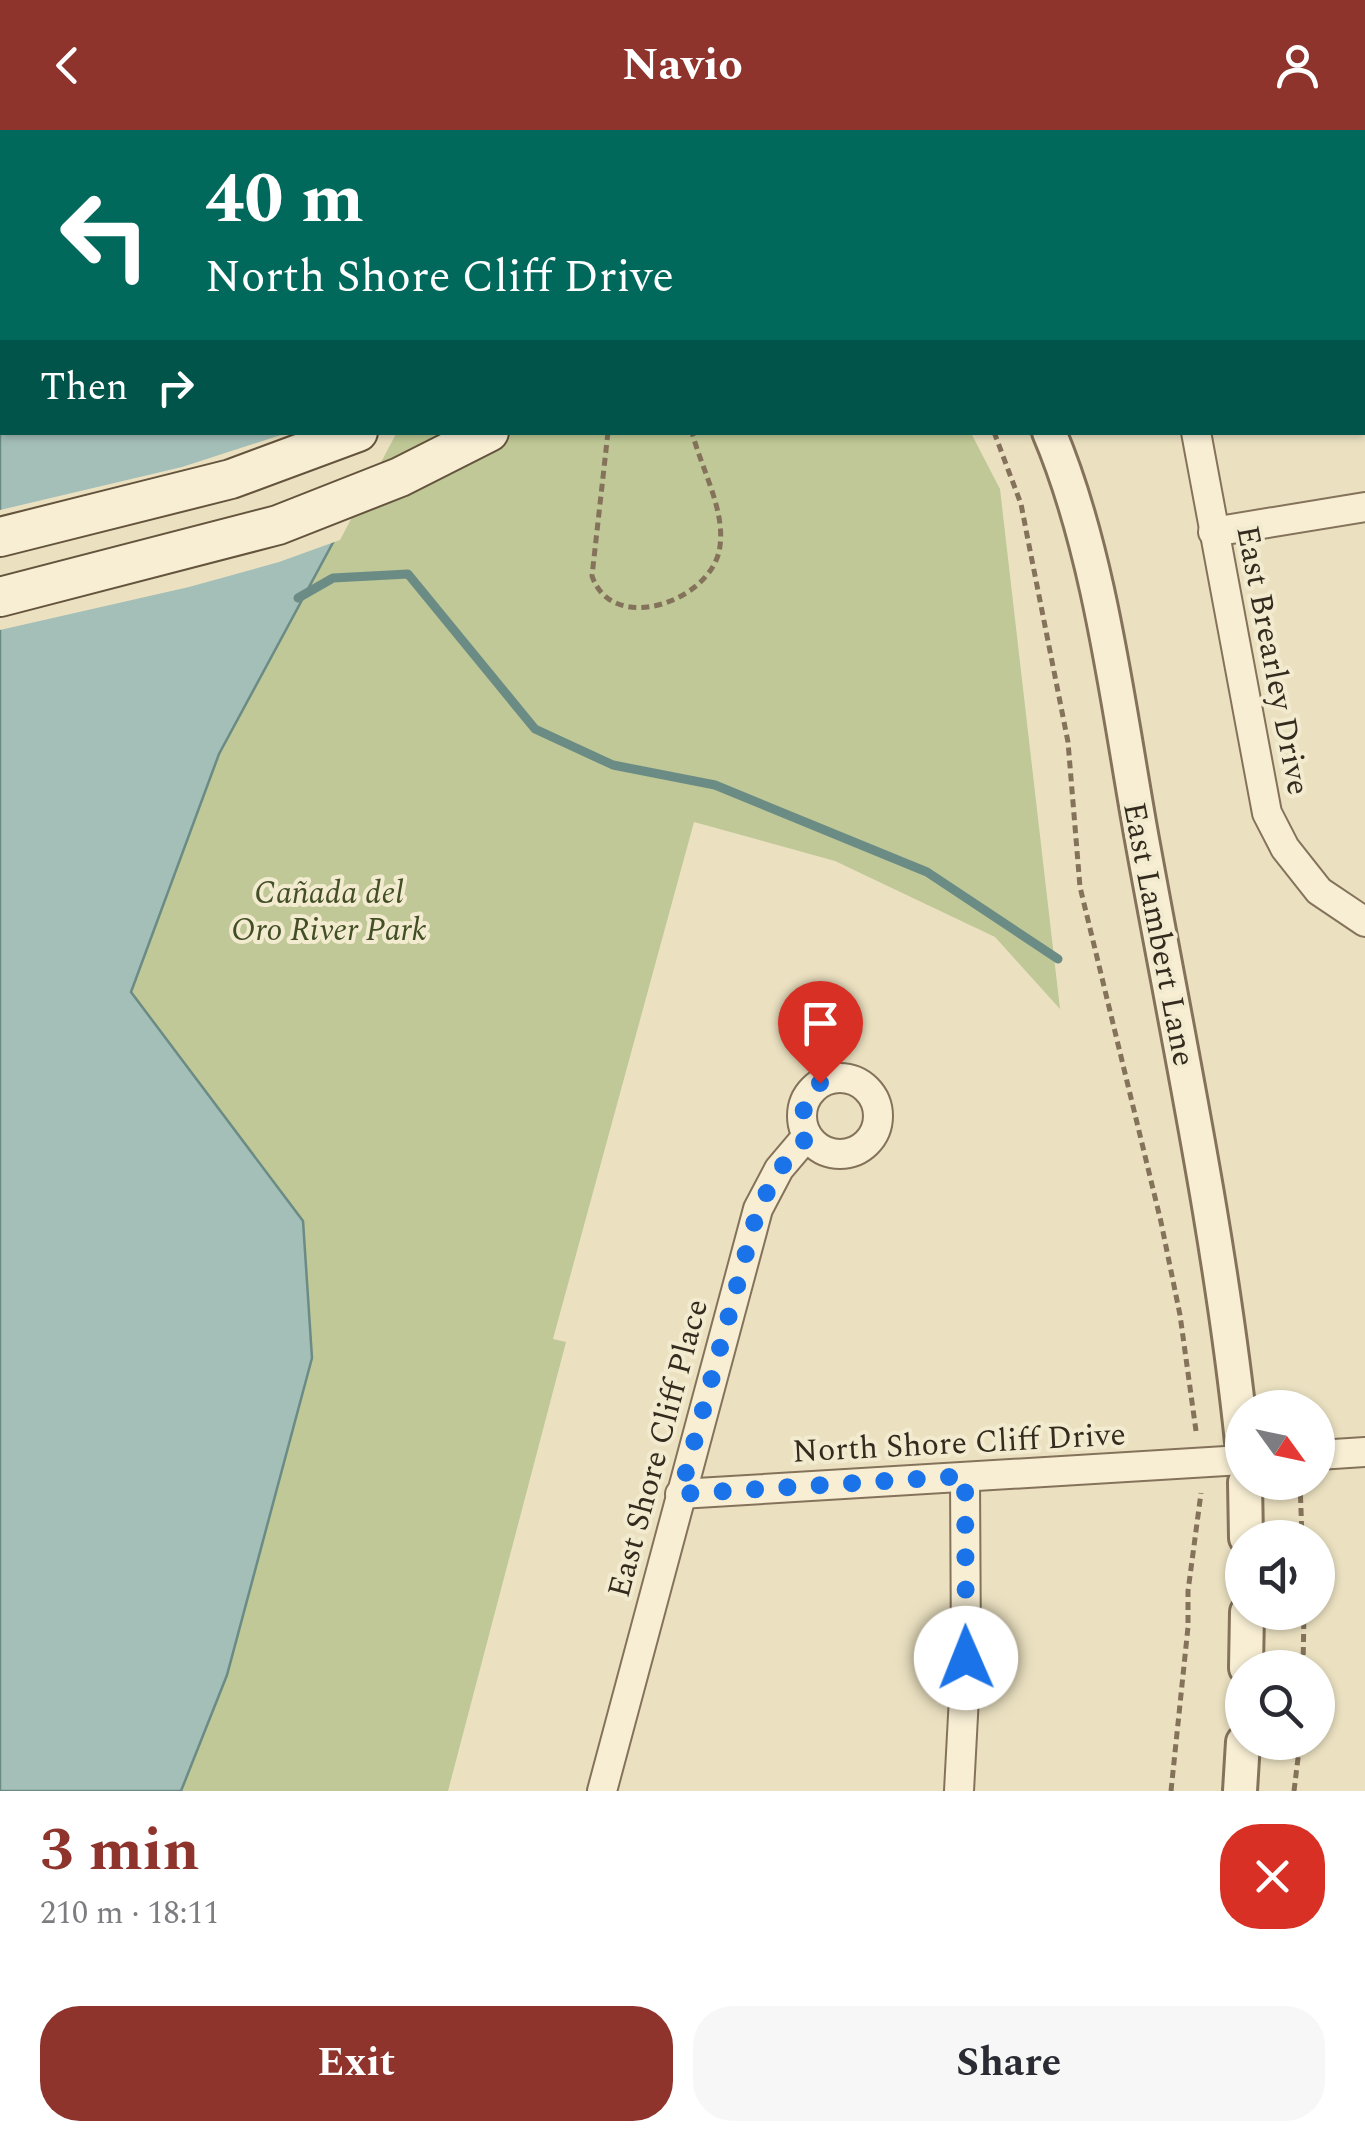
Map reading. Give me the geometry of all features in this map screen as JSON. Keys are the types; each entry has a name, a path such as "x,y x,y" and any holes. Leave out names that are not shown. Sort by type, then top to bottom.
{"main road":[{"path":"0,536 231,479 350,435"},
{"path":"0,597 278,525 388,482 483,435"}],"street":[{"name":"East Lambert Lane","path":"1050,435 1077,513 1104,633 1219,1252 1236,1390"},
{"name":"East Brearley Drive","path":"1197,435 1267,813 1286,848 1319,891 1365,922"},
{"path":"1213,532 1365,507"},
{"name":"East Shore Cliff Place","path":"602,1791 758,1209 779,1170 808,1136"},
{"path":"1335,1455 1365,1452"},
{"name":"North Shore Cliff Drive","path":"680,1494 1225,1461"},
{"path":"959,1791 966,1658 965,1476"},
{"path":"1240,1791 1242,1760"}],"path":[{"path":"608,435 592,576 596,589 608,600 645,608 664,605 701,582 720,547 719,520 693,435"},
{"path":"995,435 1025,522 1068,742 1080,888 1161,1222 1180,1315 1196,1431"},
{"path":"1171,1791 1188,1592 1201,1493"},
{"path":"1294,1791 1298,1760"}],"green space":[{"name":"Cañada del Oro River Park","path":"0,435 972,435 1000,489 1060,1009 995,937 835,861 694,822 553,1339 566,1342 448,1791 0,1791"}],"water":[{"path":"0,435 391,435 219,754 131,992 303,1221 312,1358 227,1675 181,1791 0,1791"}],"pier":[{"path":"281,435 395,435 340,540 189,587 0,630 0,510 182,467"}],"waterway":[{"path":"298,598 333,578 408,574 535,729 613,765 715,785 927,872 1058,959"}],"route":[{"path":"820,1083 809,1093 803,1107 802,1122 808,1136 779,1170 758,1209 680,1494 965,1476 966,1658"}]}
